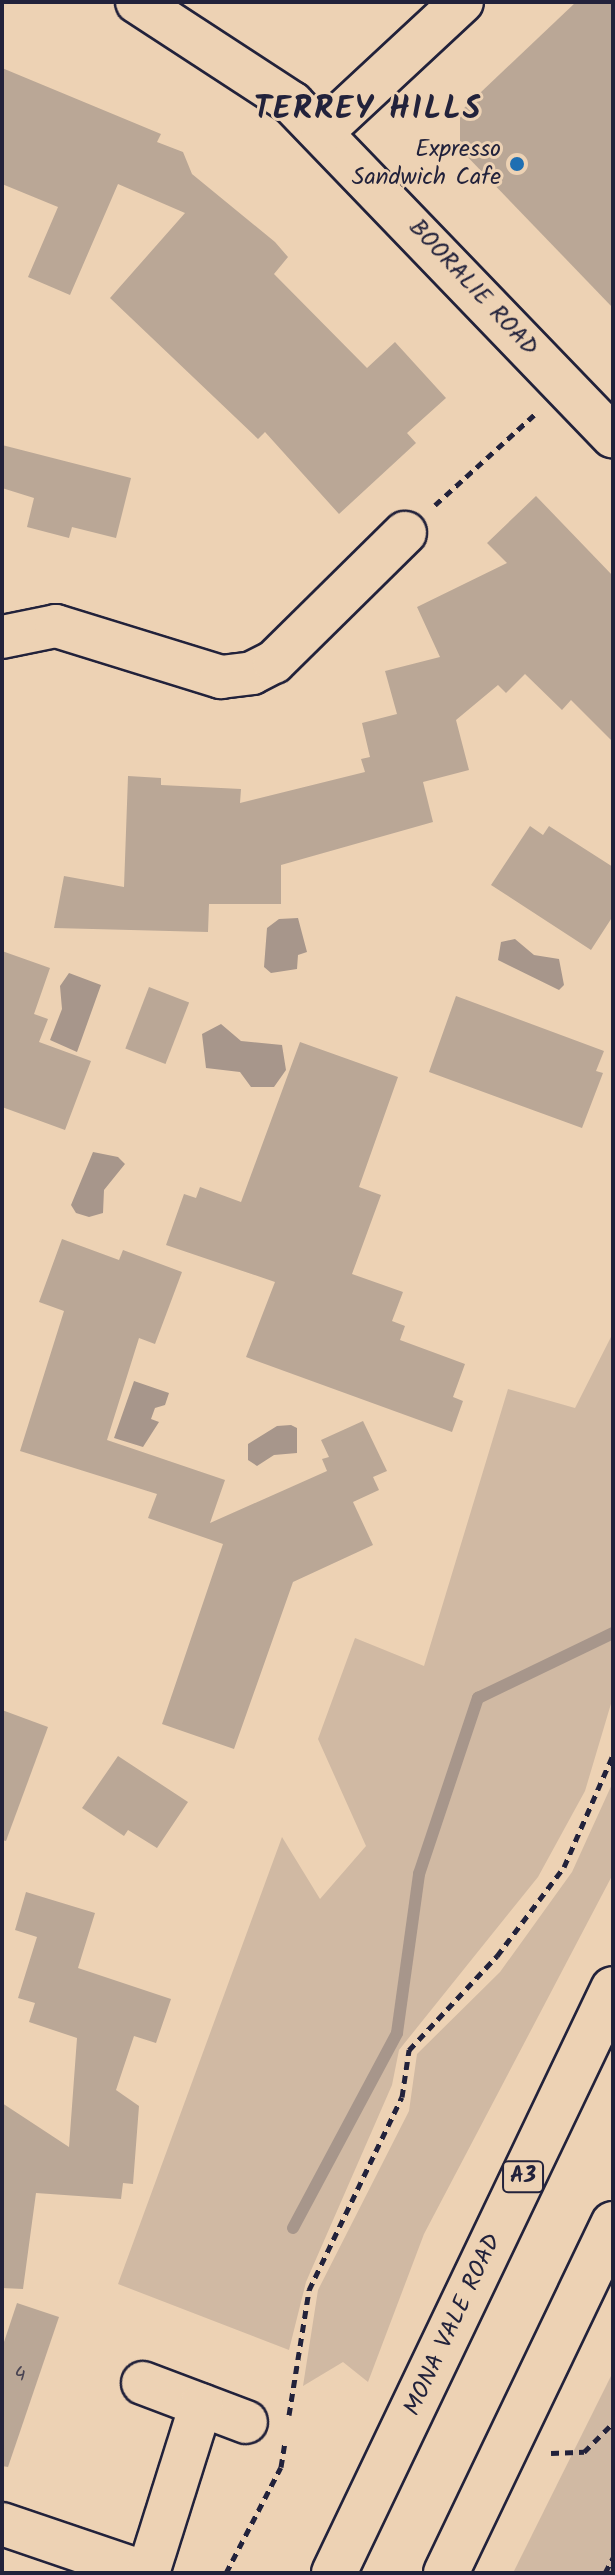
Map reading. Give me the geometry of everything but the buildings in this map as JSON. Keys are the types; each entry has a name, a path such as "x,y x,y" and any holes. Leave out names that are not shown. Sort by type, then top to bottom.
{"highway":[{"name":"MONA VALE ROAD","path":"334,2573 613,1989"},
{"path":"446,2573 613,2224"},
{"path":"432,2573 471,2522"}],"street":[{"name":"BOORALIE ROAD","path":"137,2 258,77 322,132 613,437"},
{"path":"322,132 462,2"},
{"path":"2,637 56,626 221,677 252,673 274,662 405,533"},
{"path":"143,2383 246,2422"},
{"path":"2,2524 147,2573 201,2405"}],"path":[{"path":"405,533 527,421"},
{"path":"288,2422 309,2290 402,2097 409,2050 497,1956 564,1867 613,1755"},
{"path":"502,2451 584,2452 613,2423"},
{"path":"226,2573 281,2467 286,2437"},
{"path":"605,2573 613,2558"}],"shaded area":[{"path":"298,918 307,952 298,955 297,969 271,973 264,967 267,928 279,919"},
{"path":"515,939 534,955 559,959 564,985 559,990 498,960 501,942"},
{"path":"69,973 101,985 77,1052 50,1040 62,1009 60,986"},
{"path":"221,1024 241,1041 282,1045 286,1070 274,1087 251,1087 240,1072 206,1068 202,1034"},
{"path":"93,1152 118,1157 125,1164 104,1190 103,1213 89,1217 76,1213 71,1205"},
{"path":"613,1333 613,1697 585,1791 538,1877 399,2050 392,2085 306,2282 289,2350 118,2284 282,1837 320,1899 366,1846 318,1739 355,1638 424,1666 508,1389 575,1408"},
{"path":"134,1381 169,1393 165,1405 155,1408 151,1419 159,1422 143,1447 114,1438"},
{"path":"277,1426 297,1428 297,1453 274,1455 257,1466 248,1460 248,1444"},
{"path":"613,1782 613,1874 424,2234 368,2382 343,2362 303,2386 318,2290 409,2111 417,2054 500,1972 572,1872"},
{"path":"613,2372 613,2573 513,2573"}],"waterway":[{"path":"293,2228 397,2033 419,1874 478,1698 613,1633"}],"place":[{"name":"Expresso Sandwich Cafe","path":"517,164"}],"district":[{"name":"TERREY HILLS","path":"368,110"}]}
